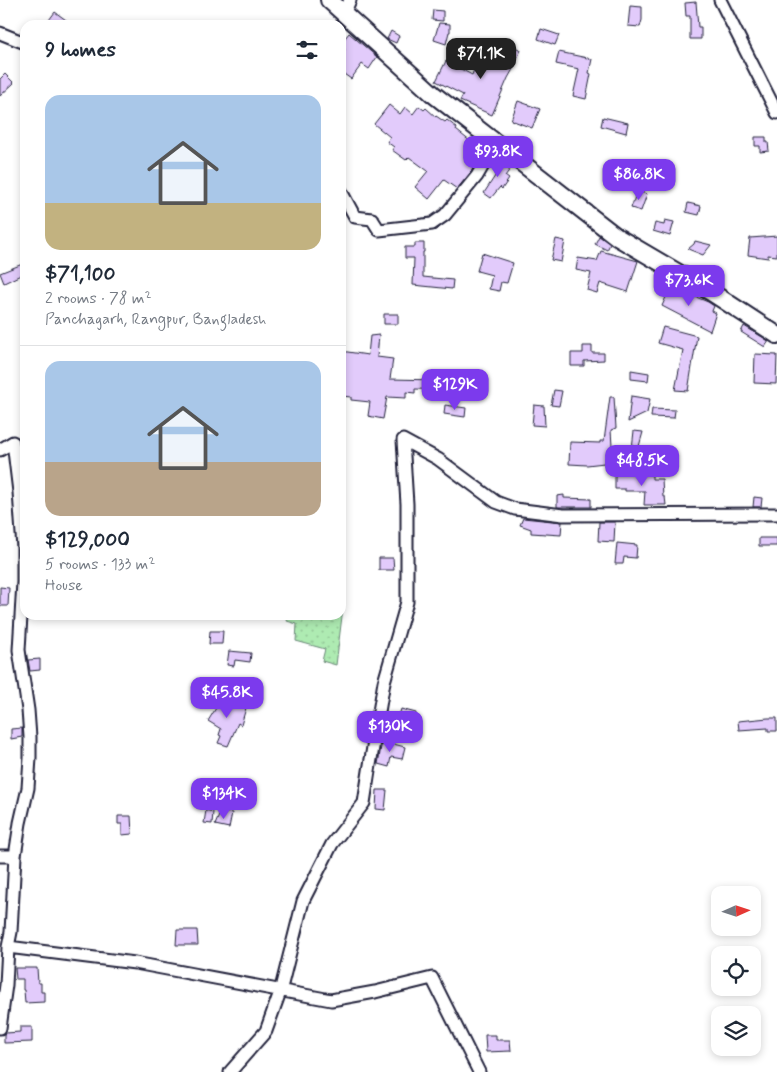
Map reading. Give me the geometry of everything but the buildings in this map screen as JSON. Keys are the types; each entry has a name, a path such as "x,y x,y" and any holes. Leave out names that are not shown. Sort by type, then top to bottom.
{"street":[{"path":"329,0 347,7 433,94 617,237 711,292 777,335"},
{"path":"720,0 777,113"},
{"path":"0,33 20,41"},
{"path":"346,200 355,217 372,219 379,230 432,224 445,215 477,176 496,143"},
{"path":"230,1072 266,1031 280,992 303,901 332,844 364,803 384,682 407,602 407,504 403,440 438,459 496,502 515,509 563,515 777,514"},
{"path":"0,450 13,442 20,506"},
{"path":"0,1028 11,932 15,856 28,788 30,737 19,650 21,620"},
{"path":"0,856 15,856"},
{"path":"8,947 135,964 331,1000 375,992 432,978 479,1072"}],"green space":[{"path":"342,620 336,665 322,661 325,649 296,641 297,624 287,621"}]}
